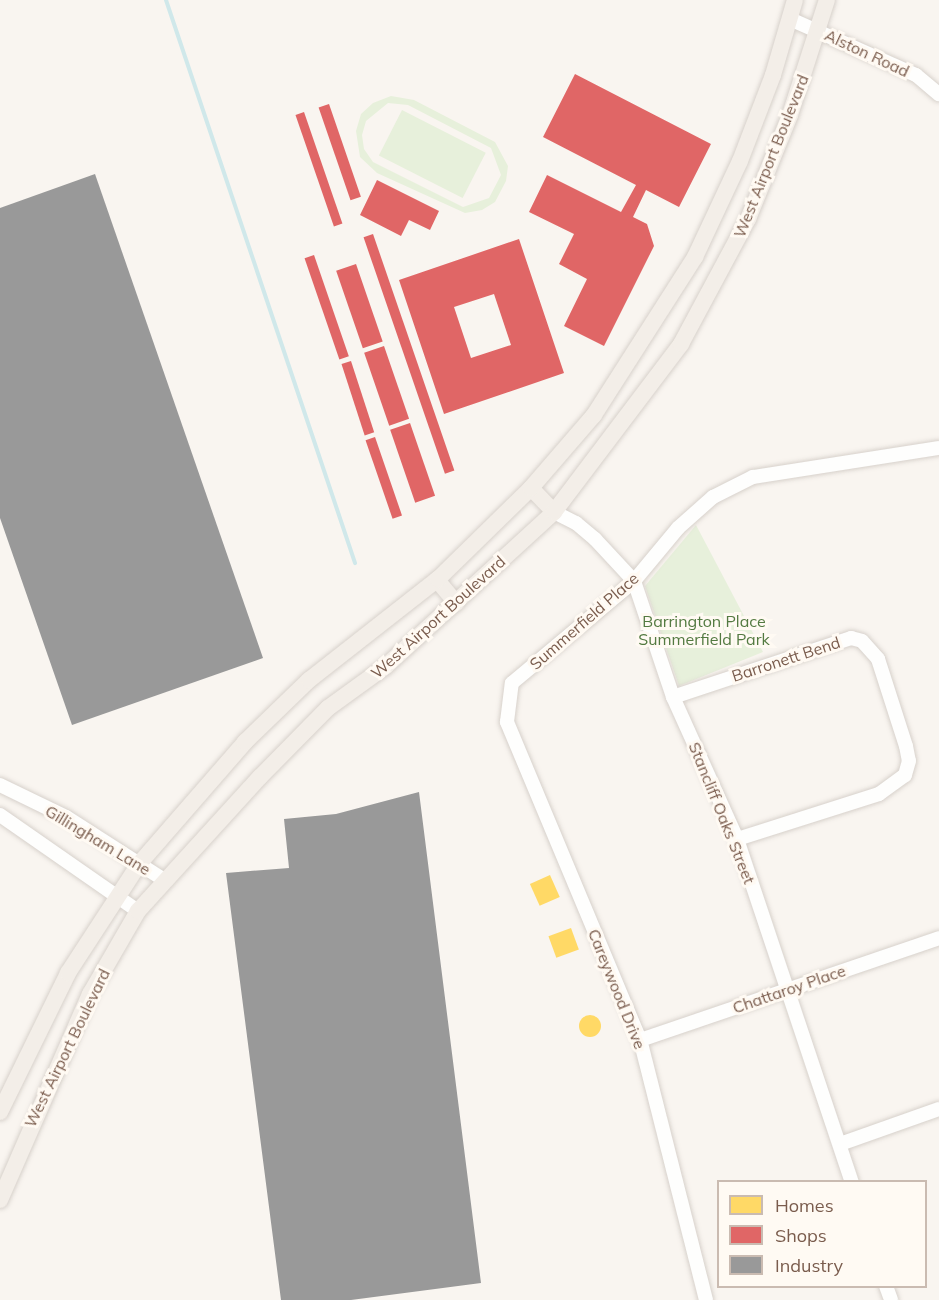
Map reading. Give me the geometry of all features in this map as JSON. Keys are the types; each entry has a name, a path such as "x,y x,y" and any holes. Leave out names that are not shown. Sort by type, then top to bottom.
{"main road":[{"name":"West Airport Boulevard","path":"0,1112 63,983 116,896 139,864 245,742 309,680 436,580 531,488 594,415 695,257 740,161 795,0"},
{"name":"West Airport Boulevard","path":"0,1200 90,994 138,911 164,880 328,708 386,666 554,512 681,344 748,219 819,30 826,0"},
{"path":"695,257 720,272"},
{"path":"531,488 554,512"},
{"path":"436,580 456,603"}],"street":[{"name":"Alston Road","path":"790,20 819,30 916,75 939,94"},
{"name":"Summerfield Place","path":"515,746 507,722 512,683 634,581 678,528 713,497 753,477 939,448"},
{"name":"Stancliff Oaks Street","path":"554,512 576,523 595,539 634,581 673,697 737,839 851,1180"},
{"name":"Barronett Bend","path":"673,697 843,640 862,641 878,659 906,746 909,761 905,776 879,794 737,839"},
{"name":"Careywood Drive","path":"515,746 640,1040 698,1276 706,1300"},
{"name":"Gillingham Lane","path":"0,785 66,817 164,880"},
{"name":"Gillingham Lane","path":"0,815 138,911"},
{"name":"Chattaroy Place","path":"640,1040 939,938"},
{"path":"840,1144 939,1109"}],"green space":[{"path":"391,96 414,100 495,142 508,166 506,181 495,202 482,210 465,213 377,173 360,157 356,131 361,114 373,103","holes":["388,103 408,105 491,148 501,175 489,198 463,207 373,162 364,149 362,135 366,121"]},
{"path":"402,110 486,153 463,198 379,155"},
{"name":"Barrington Place Summerfield Park","path":"696,525 763,652 679,686 645,586"}],"building: Homes":[{"path":"550,875 560,897 540,906 530,884"},
{"path":"571,928 579,950 556,958 548,936"},
{"path":"590,1015 598,1018 601,1026 598,1034 590,1037 582,1034 579,1026 582,1018"}],"building: Shops":[{"path":"575,74 711,144 679,207 646,190 633,217 647,224 654,246 604,346 564,326 587,279 559,264 574,234 529,212 547,175 621,212 636,185 543,137"},
{"path":"329,104 361,197 351,200 319,108"},
{"path":"304,112 342,224 334,227 295,115"},
{"path":"377,180 439,211 430,230 409,220 401,236 360,215"},
{"path":"373,234 454,470 445,474 364,237"},
{"path":"519,239 564,373 444,414 399,280","holes":["494,294 511,345 471,358 454,307"]},
{"path":"314,255 349,356 339,359 305,258"},
{"path":"356,264 383,342 363,348 336,271"},
{"path":"384,346 409,419 389,426 364,353"},
{"path":"351,361 374,432 365,435 341,364"},
{"path":"410,423 435,496 415,503 390,430"},
{"path":"375,437 402,515 393,519 366,440"}],"building: Industry":[{"path":"95,174 263,658 72,725 0,518 0,208"},
{"path":"419,792 481,1283 351,1300 281,1300 226,873 289,868 284,819 336,814"}],"waterway":[{"path":"166,0 355,563"}]}
